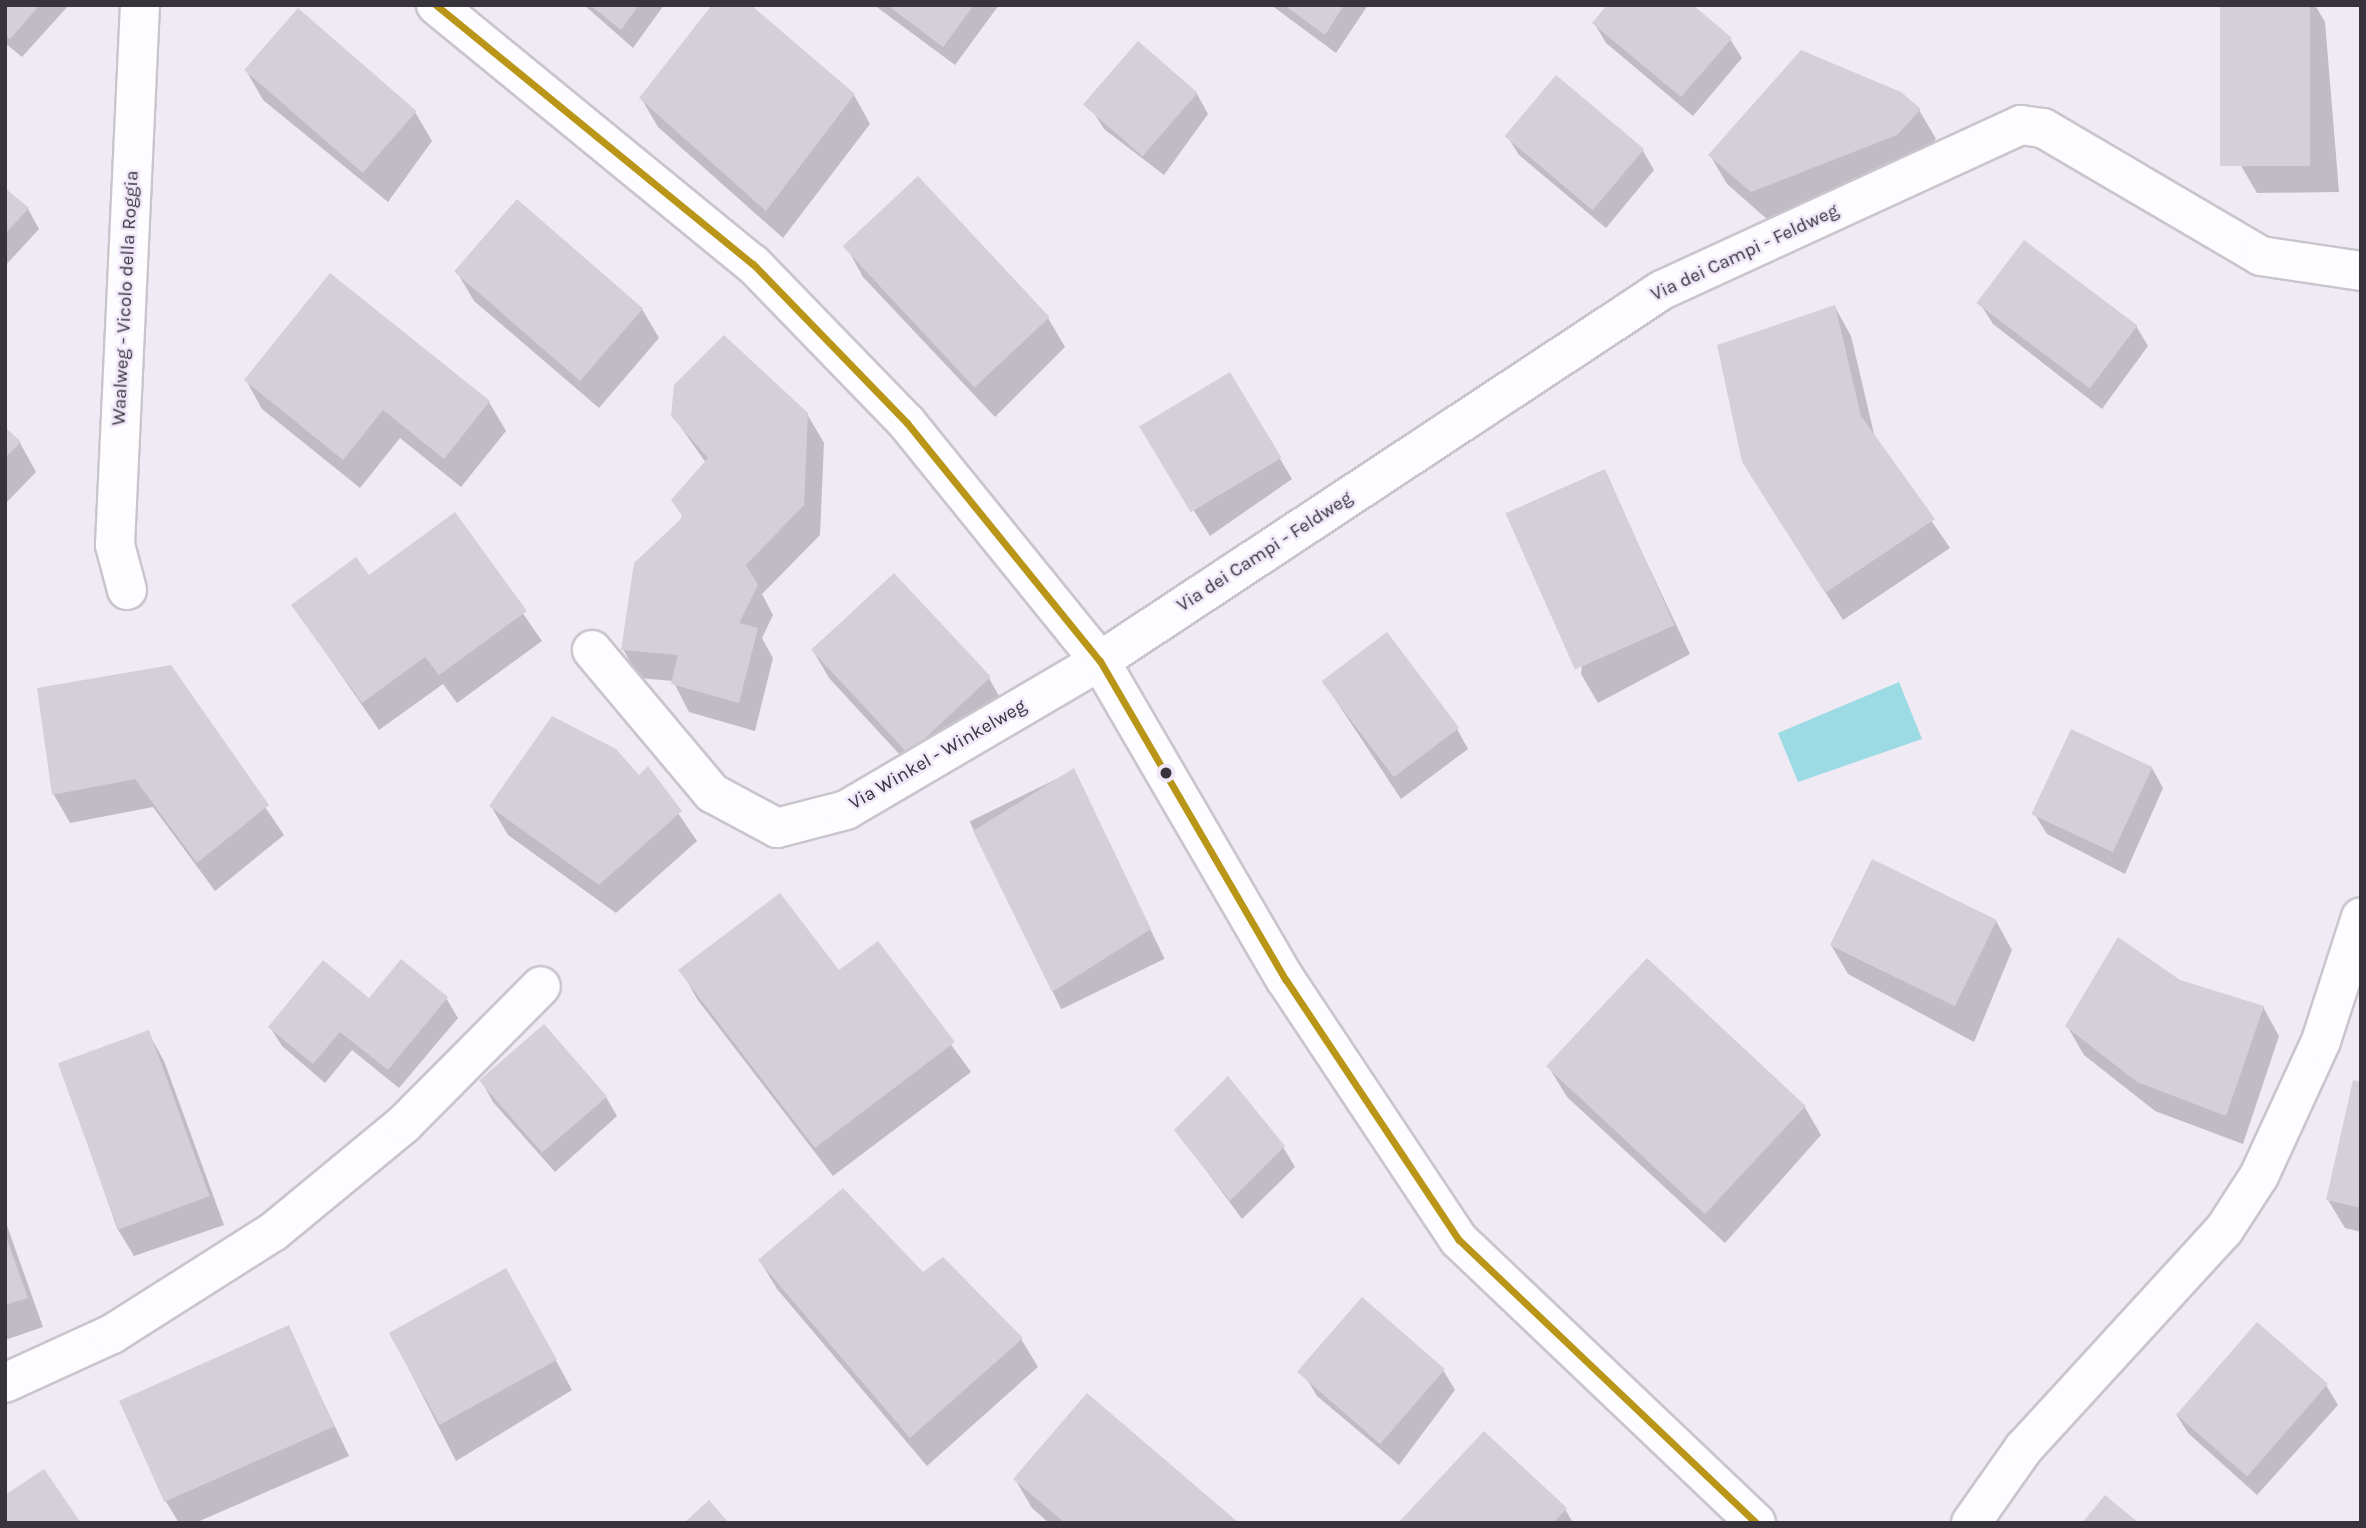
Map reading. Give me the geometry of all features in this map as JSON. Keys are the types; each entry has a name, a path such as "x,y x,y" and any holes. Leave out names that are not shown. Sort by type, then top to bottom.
{"street":[{"name":"Waalweg - Vicolo della Roggia","path":"127,590 115,545 140,5"},
{"path":"436,5 753,264 907,423 1100,661 1286,980 1459,1240 1756,1523"},
{"name":"Via dei Campi - Feldweg","path":"1100,661 1662,290 2021,125 2043,128 2261,256 2361,271"},
{"name":"Via Winkel - Winkelweg","path":"592,650 712,793 777,828 846,810 1100,661"},
{"path":"1970,1523 2024,1448 2224,1230 2259,1177 2321,1041 2361,917"},
{"path":"5,1383 112,1334 273,1231 404,1124 541,986"}],"water":[{"path":"1899,682 1922,739 1798,782 1778,733"}],"building":[{"path":"5,5 40,5 10,39 5,35"},
{"path":"590,5 639,5 621,30"},
{"path":"712,5 751,5 855,94 766,211 639,98"},
{"path":"887,5 974,5 943,47"},
{"path":"1284,5 1344,5 1325,35"},
{"path":"1607,5 1693,5 1732,38 1681,97 1592,23"},
{"path":"2220,5 2310,5 2310,166 2220,166"},
{"path":"298,8 416,111 363,173 244,70"},
{"path":"1138,41 1198,93 1143,156 1083,104"},
{"path":"1801,50 1901,92 1921,109 1897,135 1751,192 1708,155"},
{"path":"1556,75 1644,149 1593,210 1505,136"},
{"path":"918,176 1050,317 974,387 843,246"},
{"path":"5,188 29,208 5,234"},
{"path":"517,199 643,309 580,381 454,271"},
{"path":"2024,240 2137,325 2090,389 1976,303"},
{"path":"330,273 490,401 444,459 383,410 343,460 244,380"},
{"path":"1835,305 1861,416 1935,519 1825,593 1742,462 1717,345"},
{"path":"724,335 808,413 804,505 746,565 758,585 739,623 758,628 739,703 671,684 678,655 621,650 634,563 683,517 671,500 708,458 671,416 674,385"},
{"path":"1230,372 1282,458 1191,512 1139,427"},
{"path":"5,427 21,442 5,458"},
{"path":"1605,469 1675,625 1575,670 1505,513"},
{"path":"455,512 527,611 439,675 425,657 362,703 291,605 356,557 369,575"},
{"path":"894,573 991,677 908,754 811,650"},
{"path":"1387,632 1459,728 1394,777 1322,681"},
{"path":"171,665 269,805 197,863 135,779 52,795 37,688"},
{"path":"552,716 616,749 639,775 648,766 682,811 599,885 489,806"},
{"path":"2071,729 2153,767 2113,852 2031,814"},
{"path":"1074,768 1151,929 1052,992 973,831"},
{"path":"1872,859 1997,920 1955,1006 1830,945"},
{"path":"780,893 839,970 878,941 955,1042 815,1148 678,970"},
{"path":"2118,937 2180,980 2264,1006 2226,1116 2137,1082 2065,1026"},
{"path":"1647,958 1806,1106 1705,1214 1546,1066"},
{"path":"401,959 448,997 388,1070 340,1032 313,1064 268,1027 323,960 369,998"},
{"path":"544,1024 607,1096 542,1153 479,1080"},
{"path":"149,1030 210,1196 118,1230 58,1063"},
{"path":"1228,1076 1285,1146 1230,1201 1174,1130"},
{"path":"2353,1080 2361,1082 2361,1208 2326,1200"},
{"path":"843,1188 923,1272 943,1257 1023,1338 910,1438 758,1260"},
{"path":"5,1234 28,1298 5,1305"},
{"path":"506,1268 557,1360 440,1425 389,1333"},
{"path":"1362,1297 1445,1369 1380,1444 1297,1372"},
{"path":"2257,1322 2328,1384 2247,1476 2176,1415"},
{"path":"289,1325 334,1426 164,1502 119,1401"},
{"path":"1087,1393 1239,1523 1065,1523 1013,1479"},
{"path":"1484,1431 1567,1508 1553,1523 1398,1523"},
{"path":"44,1469 81,1523 5,1523 5,1495"},
{"path":"2105,1495 2139,1523 2082,1523"},
{"path":"709,1500 729,1523 684,1523"}],"transit line":[{"path":"436,5 753,264 907,423 1100,661 1286,980 1459,1240 1756,1523"}]}
